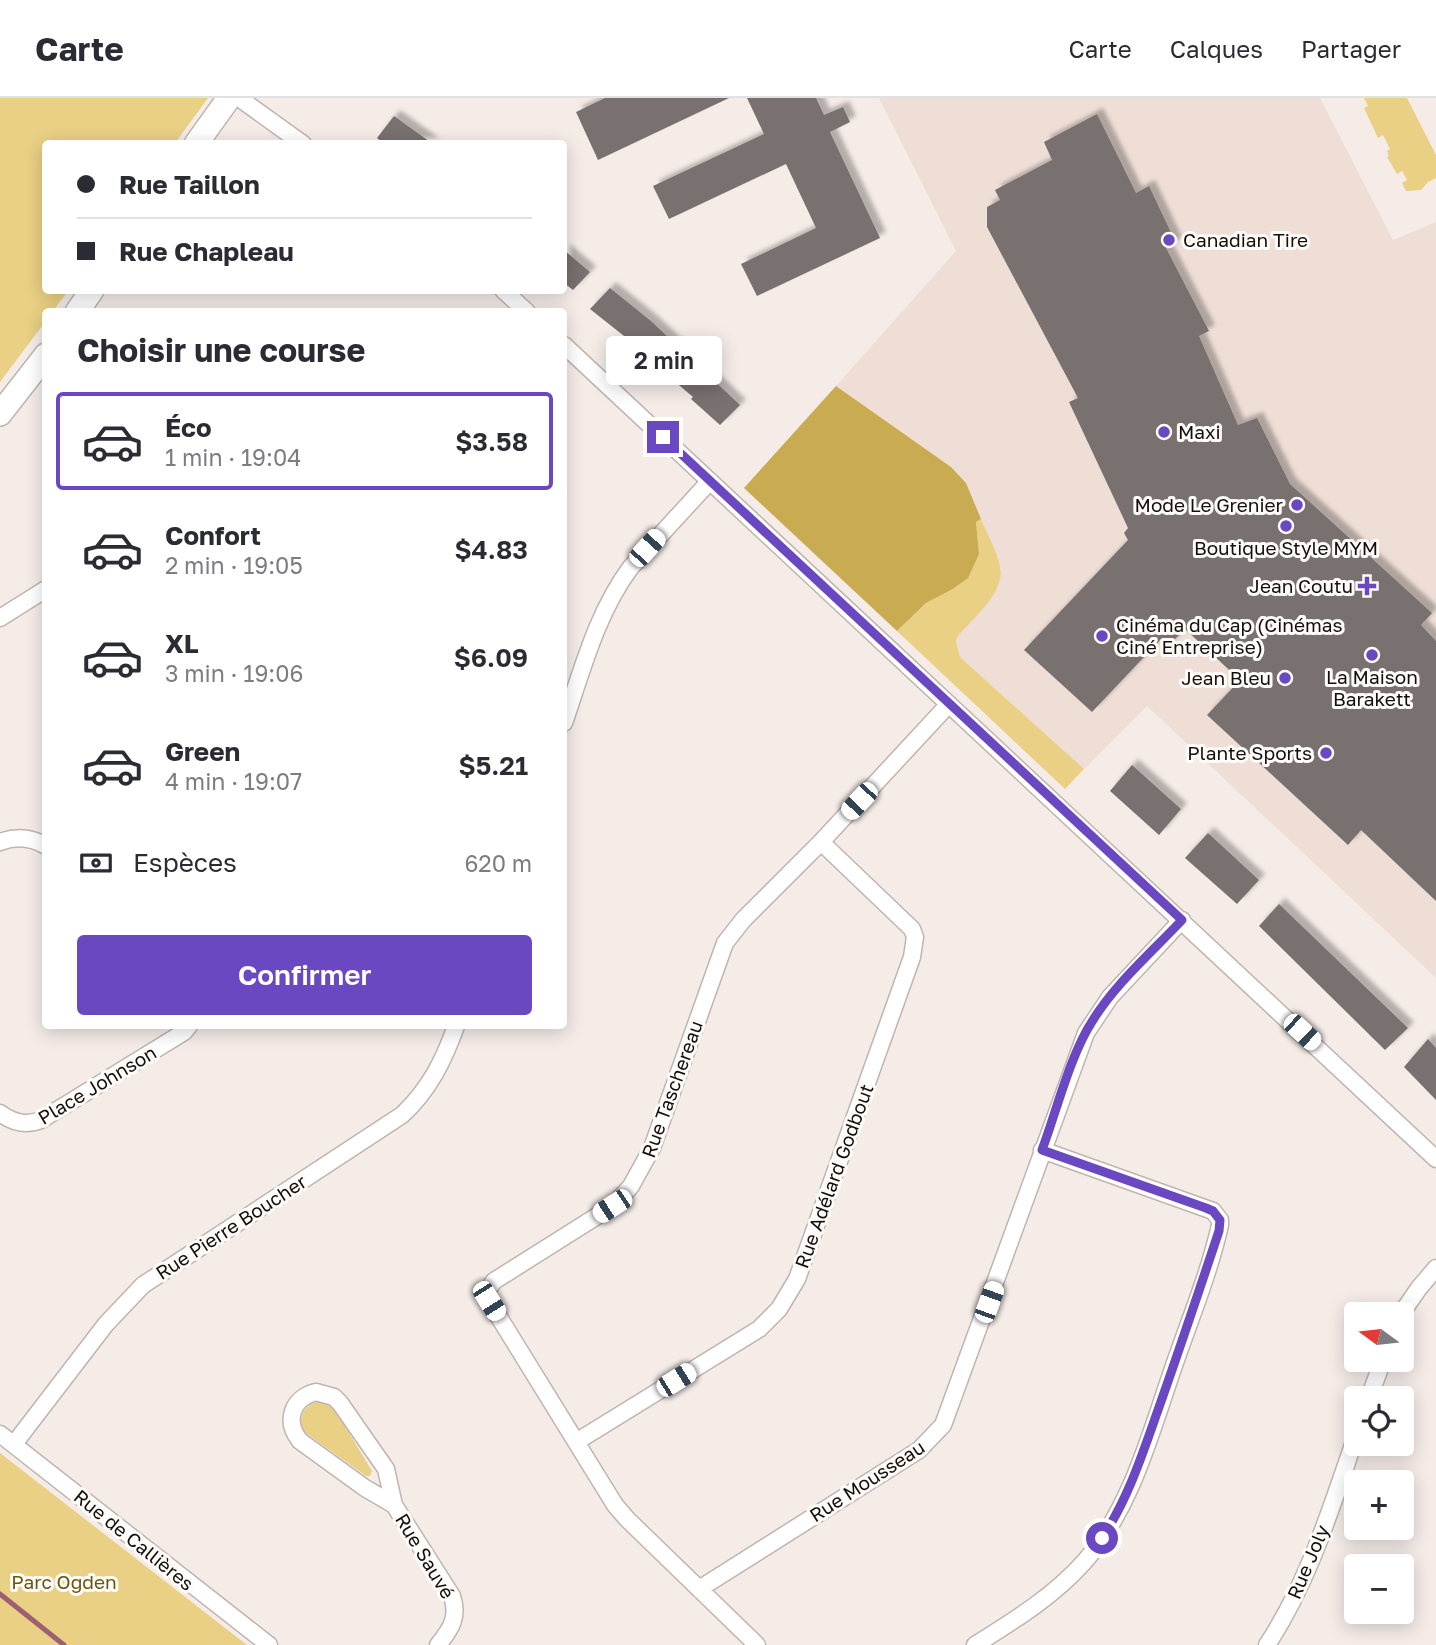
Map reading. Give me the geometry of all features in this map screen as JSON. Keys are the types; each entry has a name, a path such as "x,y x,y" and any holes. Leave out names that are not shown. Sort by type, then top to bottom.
{"street":[{"path":"199,140 229,98"},
{"path":"239,98 297,140"},
{"path":"507,294 523,308"},
{"path":"567,348 1436,1159"},
{"path":"0,414 42,360"},
{"path":"567,703 571,677 620,581 710,481"},
{"path":"0,618 42,593"},
{"name":"Rue Taschereau","path":"757,1645 627,1520 615,1505 486,1292 488,1287 612,1206 631,1186 652,1148 725,943 949,704"},
{"path":"0,842 25,838 42,844"},
{"name":"Rue Adélard Godbout","path":"576,1442 759,1329 779,1309 801,1270 912,957 915,937 912,929 821,842"},
{"name":"Rue Mousseau","path":"699,1589 919,1450 935,1436 948,1415 1080,1045 1092,1021 1110,997 1182,920"},
{"name":"Place Johnson","path":"0,1113 24,1124 41,1120 186,1029"},
{"name":"Rue Pierre Boucher","path":"13,1444 117,1310 143,1285 402,1115 415,1103 435,1074 455,1029"},
{"path":"975,1645 1033,1608 1062,1585 1110,1528 1139,1464 1220,1225 1220,1220 1213,1211 1042,1150"},
{"path":"1409,1302 1436,1268"},
{"name":"Rue Sauvé","path":"394,1505 365,1488 300,1441 291,1425 291,1416 300,1400 307,1395 325,1393 340,1403 386,1469 394,1505 452,1596 455,1606 453,1624 438,1645"},
{"name":"Rue de Callières","path":"0,1434 269,1645"},
{"name":"Rue Joly","path":"1267,1645 1296,1595 1310,1564 1349,1456"}],"shaded area":[{"path":"879,98 1320,98 1393,240 1436,222 1436,978 1147,706 1084,769 960,657 956,641 958,636 991,598 999,584 1001,568 966,483 951,467 836,386 956,251"},
{"path":"836,386 951,467 966,483 981,519 976,522 979,554 968,578 926,603 897,631 744,488"}],"green space":[{"path":"0,98 208,98 177,140 42,140 42,294 66,294 55,308 42,308 42,326 0,382"},
{"path":"1364,98 1407,98 1436,155 1436,178 1421,190 1406,191 1402,183 1407,180 1402,171 1397,174 1387,157 1387,151 1390,149 1383,135 1378,138 1364,108 1368,106"},
{"path":"981,519 997,554 1001,576 987,604 958,636 956,641 960,657 1084,769 1065,789 897,631 926,603 951,590 979,554 976,522"},
{"path":"316,1402 323,1402 334,1408 372,1471 370,1476 366,1476 303,1431 303,1414"},
{"name":"Parc Ogden","path":"0,1453 247,1645 0,1645"}],"building":[{"path":"605,98 729,98 598,160 576,112"},
{"path":"747,98 816,98 824,115 843,107 850,122 830,132 880,238 757,296 741,264 816,228 786,164 669,219 653,186 764,134"},
{"path":"1097,114 1136,193 1149,186 1176,243 1166,248 1209,331 1199,336 1238,425 1257,418 1290,484 1432,613 1421,625 1436,641 1436,901 1361,830 1348,845 1207,715 1240,680 1185,629 1168,646 1161,639 1092,712 1024,650 1128,540 1124,533 1128,528 1069,402 1078,398 987,227 987,207 1000,200 995,190 1052,160 1044,142"},
{"path":"394,116 427,140 379,140 377,138"},
{"path":"567,253 590,272 573,290 567,285"},
{"path":"610,288 651,321 740,405 720,425 691,399 693,397 646,357 648,355 590,309"},
{"path":"1132,765 1181,809 1159,835 1110,791"},
{"path":"1208,833 1259,880 1237,904 1185,858"},
{"path":"1279,904 1408,1028 1385,1050 1259,926"},
{"path":"1428,1039 1436,1048 1436,1100 1404,1067"}],"waterway":[{"path":"0,1594 64,1645"}],"place":[{"name":"Canadian Tire","path":"1169,240"},
{"name":"Maxi","path":"1164,432"},
{"name":"Mode Le Grenier","path":"1297,505"},
{"name":"Boutique Style MYM","path":"1286,526"},
{"name":"Jean Coutu","path":"1367,586"},
{"name":"Cinéma du Cap (Cinémas Ciné Entreprise)","path":"1102,636"},
{"name":"La Maison Barakett","path":"1372,655"},
{"name":"Jean Bleu","path":"1285,678"},
{"name":"Plante Sports","path":"1326,753"}],"route":[{"path":"663,437 1182,920 1110,997 1092,1021 1080,1045 1042,1150 1206,1208 1213,1211 1220,1220 1219,1231 1195,1305 1139,1464 1123,1503 1102,1538"}]}
